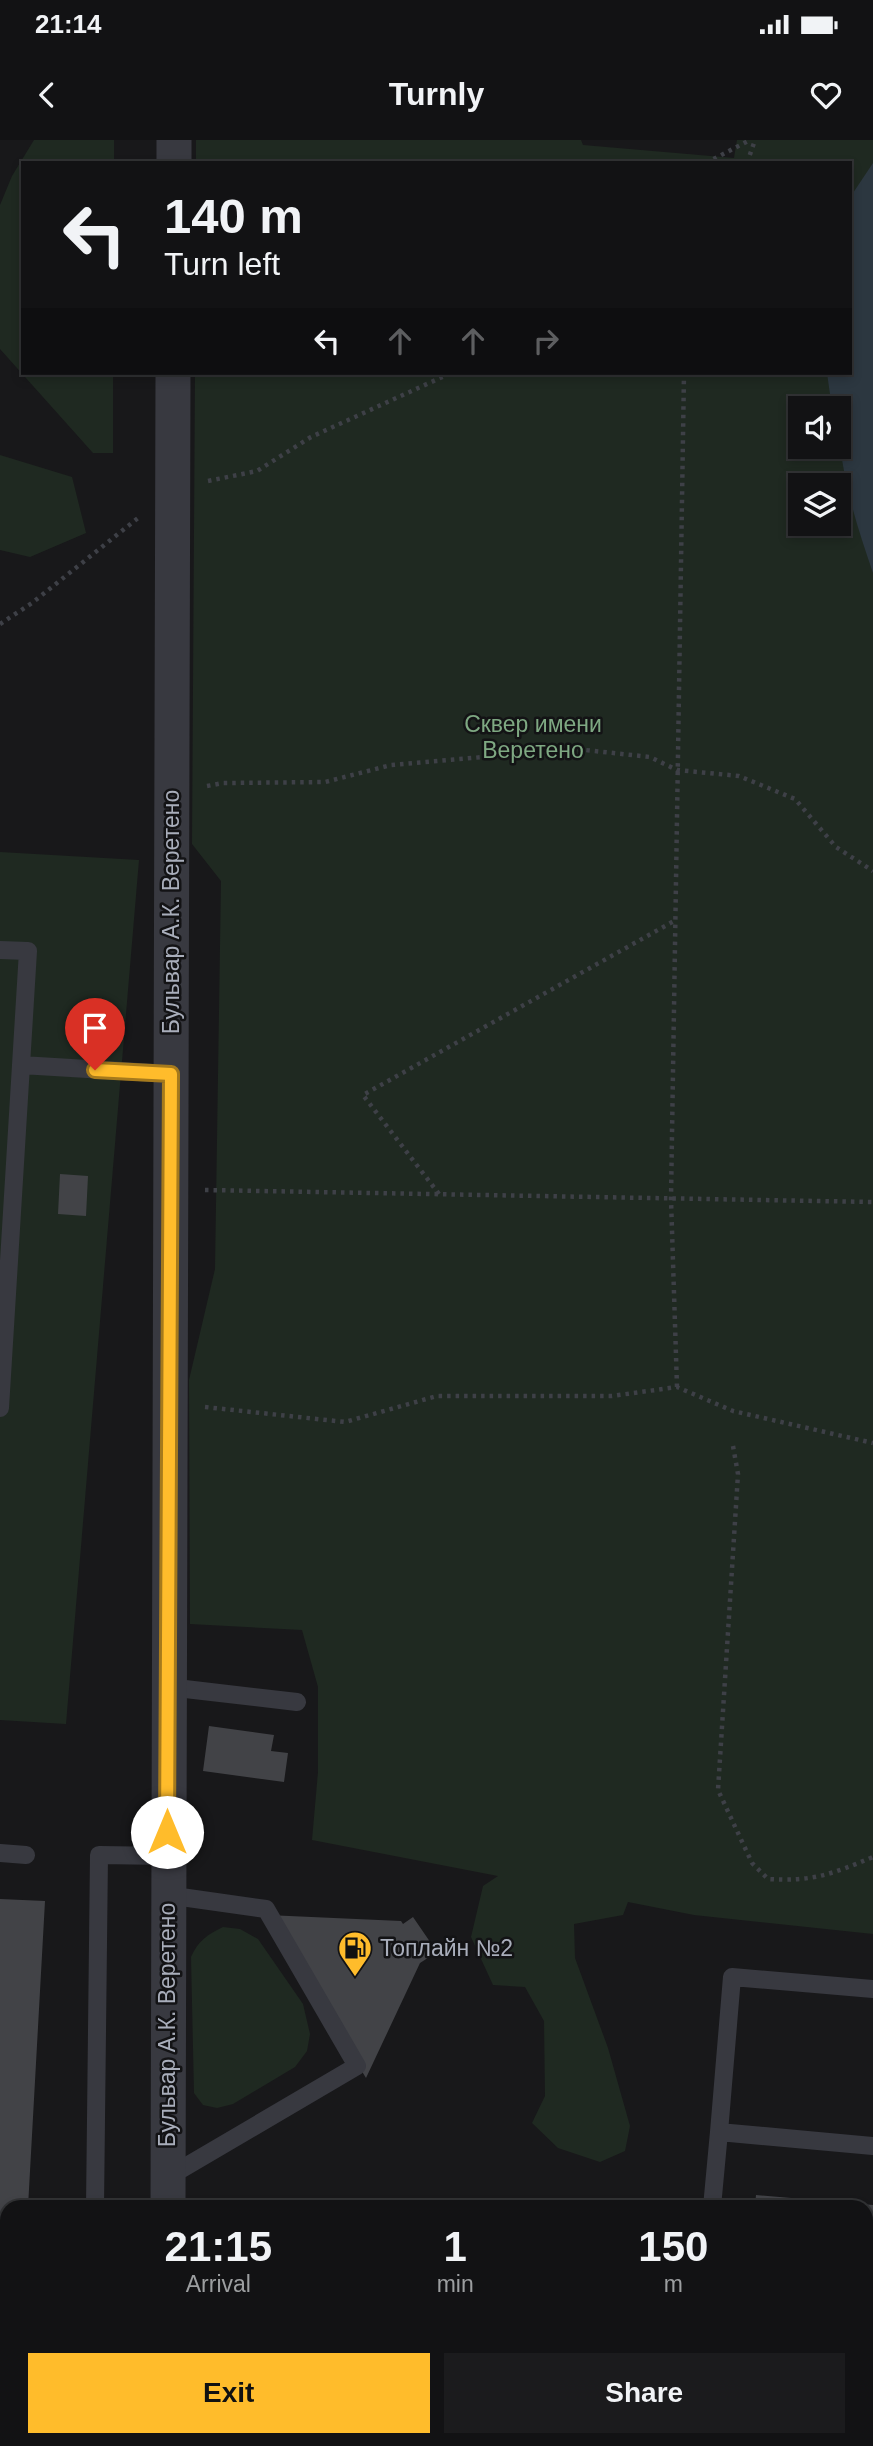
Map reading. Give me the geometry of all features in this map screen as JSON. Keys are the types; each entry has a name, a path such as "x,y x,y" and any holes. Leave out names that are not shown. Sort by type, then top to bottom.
{"street":[{"path":"174,140 174,161"},
{"name":"Бульвар А.К. Веретено","path":"168,2192 173,375"}],"lane":[{"path":"0,950 28,951 0,1408"},
{"path":"21,1065 171,1074"},
{"path":"168,1687 297,1702"},
{"path":"0,1853 26,1855"},
{"path":"95,2200 99,1855 167,1856"},
{"path":"167,1895 266,1909 357,2066 168,2192"},
{"path":"713,2200 732,1977 873,1989"},
{"path":"719,2132 873,2142"}],"path":[{"path":"710,161 752,140"},
{"path":"747,161 752,140"},
{"path":"0,624 32,603 173,488 257,471 311,437 447,375"},
{"path":"677,1387 671,1199 684,375"},
{"path":"172,793 223,783 325,782 391,765 576,749 650,757 677,770 739,776 795,799 836,846 873,871"},
{"path":"439,1194 363,1095 674,920"},
{"path":"170,1189 873,1202"},
{"path":"169,1404 345,1422 437,1396 612,1396 677,1387 733,1411 873,1443"},
{"path":"733,1446 738,1474 718,1790 752,1863 768,1879 804,1881 845,1870 873,1857"}],"green space":[{"path":"34,140 114,140 114,161 21,161"},
{"name":"Сквер имени Веретено","path":"196,140 581,140 583,145 734,158 737,140 873,140 873,1934 694,1915 628,1902 623,1915 574,1924 575,1958 608,2048 630,2126 625,2151 600,2162 558,2148 532,2123 545,2096 544,2021 525,1987 493,1985 471,1937 483,1886 498,1876 312,1840 318,1772 318,1687 302,1630 190,1624 189,1380 215,1269 221,881 192,844 195,375 852,375 852,161 196,161"},
{"path":"21,161 21,372 0,349 0,205"},
{"path":"23,375 113,375 113,453 93,453"},
{"path":"0,455 72,477 86,533 30,557 0,550"},
{"path":"0,852 139,860 66,1724 0,1720"},
{"path":"223,1927 240,1929 258,1939 303,2004 310,2034 307,2051 295,2067 233,2104 217,2108 203,2105 194,2093 191,1957 204,1939"}],"shaded area":[{"path":"873,163 873,573 851,502 851,473 844,473 842,459 851,459 851,396 830,396 827,375 852,375 852,194"}],"building":[{"path":"60,1174 88,1176 86,1216 58,1214"},
{"path":"209,1726 274,1735 271,1751 288,1753 284,1782 203,1771"},
{"path":"0,1899 45,1901 28,2200 0,2200"},
{"path":"267,1915 401,1921 403,1924 413,1917 437,1952 420,1963 366,2078"},
{"path":"756,2195 814,2200 756,2200"}],"place":[{"name":"Топлайн №2","path":"355,1978"}],"route":[{"path":"95,1070 171,1074 167,1832"}]}
